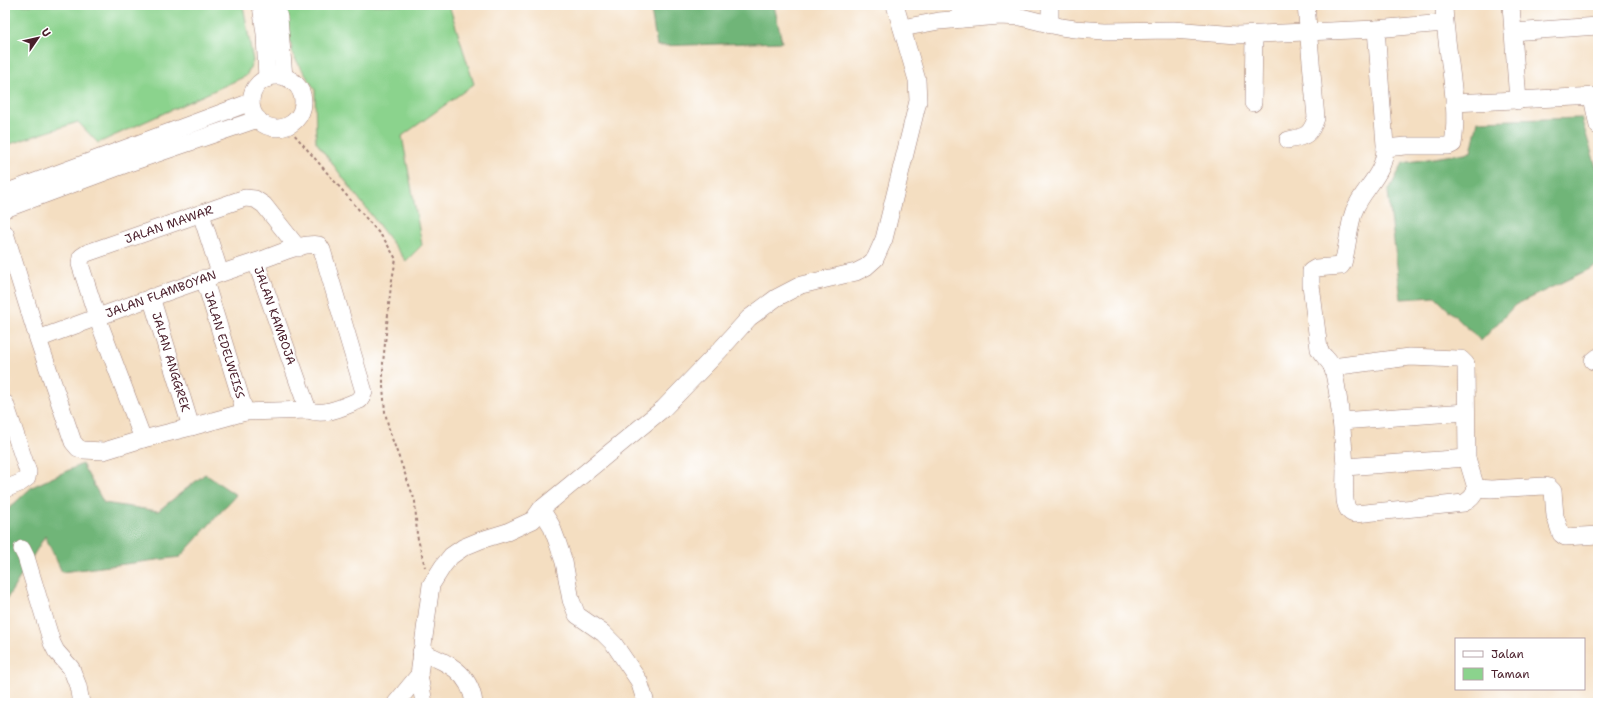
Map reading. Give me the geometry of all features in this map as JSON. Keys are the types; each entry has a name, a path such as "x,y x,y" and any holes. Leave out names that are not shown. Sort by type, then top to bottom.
{"street":[{"path":"261,5 265,34 276,78"},
{"path":"276,5 279,18 276,78"},
{"path":"424,703 419,675 430,585 451,556 464,547 514,529 533,520 541,509 664,408 749,318 776,298 801,285 856,272 866,267 875,259 884,239 918,101 917,80 895,5"},
{"path":"1050,5 1050,25"},
{"path":"1288,140 1302,138 1309,133 1316,118 1306,5"},
{"path":"1386,148 1452,146 1454,103 1444,22 1444,5"},
{"path":"1511,5 1518,101"},
{"path":"902,28 939,21 961,12 1003,11 1050,25 1075,29 1105,31 1173,30 1254,35 1309,31 1376,29 1444,22"},
{"path":"1513,32 1598,26"},
{"path":"1332,367 1410,358 1461,359 1466,364 1467,458 1476,488 1470,500 1464,503 1352,513 1347,509 1341,421 1332,367 1319,349 1311,284 1311,271 1316,268 1341,266 1343,263 1354,210 1379,173 1385,157 1386,148 1376,29"},
{"path":"1253,103 1254,35"},
{"path":"276,78 290,80 300,89 303,102 300,116 296,121 287,126 278,128 271,128 258,119 252,109 252,102 255,90 259,84 276,78"},
{"path":"1454,103 1595,96 1598,126"},
{"path":"5,193 252,102"},
{"path":"5,209 129,163 258,119"},
{"name":"JALAN MAWAR","path":"97,317 80,264 81,257 88,253 245,198 255,199 264,205 298,248"},
{"name":"JALAN EDELWEISS","path":"201,214 212,276 245,412"},
{"path":"5,233 38,339 73,442 78,448 88,451 104,451 245,412 308,410"},
{"name":"JALAN KAMBOJA","path":"312,244 319,245 322,250 364,392 360,400 327,412 316,413 308,410 256,262 298,248 312,244"},
{"name":"JALAN FLAMBOYAN","path":"143,439 97,317 256,262"},
{"name":"JALAN ANGGREK","path":"152,298 191,427"},
{"path":"38,339 97,317"},
{"path":"5,403 28,472 27,478 20,483 5,489"},
{"path":"1341,421 1466,412"},
{"path":"1345,467 1467,458"},
{"path":"1476,488 1491,489 1539,485 1550,487 1553,491 1555,516 1560,534 1565,537 1598,535"},
{"path":"541,509 551,525 557,541 564,562 571,600 577,615 602,633 614,644 639,681 646,703"},
{"path":"22,549 30,570 52,643 71,668 78,686 81,703"},
{"path":"421,652 442,660 462,676 469,683 474,703"},
{"path":"396,703 419,675"}],"path":[{"path":"287,126 384,239 396,259 391,286 383,363 385,412 390,434 415,501 417,535 430,585"}],"green space":[{"path":"5,5 243,5 253,61 246,76 98,143 78,122 10,144 5,129"},
{"path":"283,5 449,5 474,84 402,136 422,245 406,261 316,142 315,90 293,55"},
{"path":"650,5 774,5 782,42 657,46"},
{"path":"1581,118 1598,173 1598,265 1515,305 1481,341 1435,297 1401,299 1388,192 1403,163 1471,152 1478,121"},
{"path":"82,464 104,503 158,511 205,474 236,495 180,557 62,572 45,536 5,602 5,512 32,487"}]}
